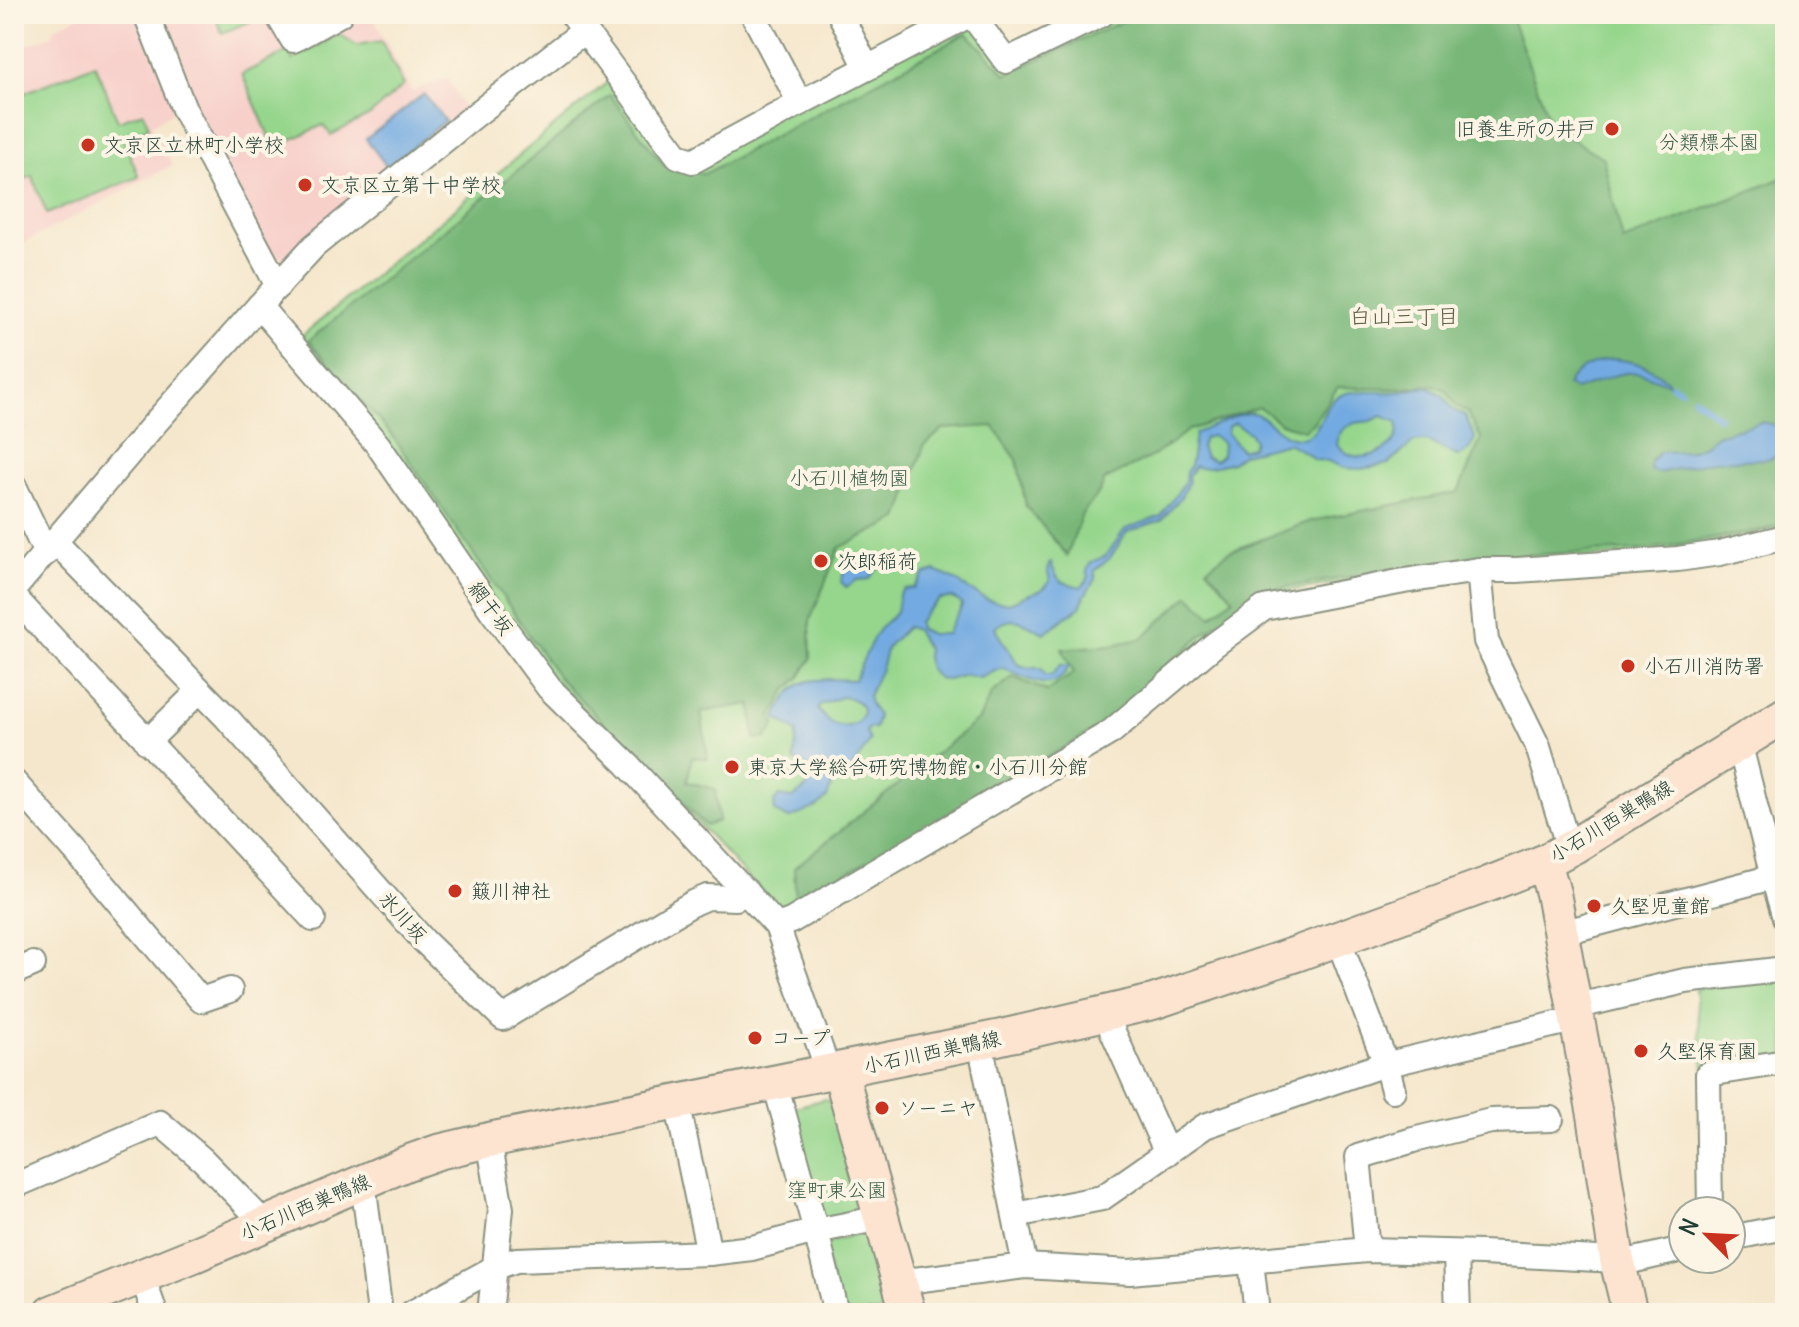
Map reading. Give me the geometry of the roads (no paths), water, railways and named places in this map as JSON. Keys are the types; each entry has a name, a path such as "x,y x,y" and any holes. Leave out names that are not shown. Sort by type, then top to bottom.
{"main road":[{"name":"小石川西巣鴨線","path":"51,1313 418,1159 489,1140 834,1072 1105,1014 1193,989 1338,939 1556,855 1785,715"},
{"path":"1556,855 1553,893 1595,1115 1617,1260 1630,1313"},
{"path":"834,1072 881,1218 904,1305"}],"street":[{"path":"146,14 184,109 278,286"},
{"path":"277,14 293,40 340,14"},
{"path":"753,14 800,103"},
{"path":"840,14 867,68"},
{"path":"14,589 156,422 314,246 474,116 578,22 678,156 693,161 971,14 1006,61 1102,14"},
{"name":"網干坂","path":"259,306 378,445 549,688 627,764 777,926"},
{"name":"氷川坂","path":"14,486 51,547 227,718 424,941 503,1018 693,903 707,897 736,898 746,891"},
{"path":"834,1072 777,926 791,921 1111,732 1214,645 1264,608 1479,570 1669,560 1720,553 1785,537"},
{"path":"1479,570 1486,641 1538,747 1556,855"},
{"path":"14,597 313,919"},
{"path":"147,742 199,691"},
{"path":"1739,742 1779,874 1785,918"},
{"path":"14,782 201,1000 230,990"},
{"path":"1561,933 1779,874"},
{"path":"1338,939 1393,1090"},
{"path":"1015,1215 1102,1198 1205,1126 1386,1064 1685,981 1785,969"},
{"path":"1105,1014 1167,1153"},
{"path":"980,1042 1025,1266"},
{"path":"1710,1195 1708,1074 1785,1062"},
{"path":"775,1083 836,1313"},
{"path":"677,1102 709,1253"},
{"path":"1367,1250 1358,1157 1491,1121 1551,1119"},
{"path":"14,1186 160,1123 203,1160 266,1225"},
{"path":"489,1140 501,1209 490,1313"},
{"path":"363,1182 380,1313"},
{"path":"412,1313 496,1267 516,1260 709,1253 752,1248 881,1218"},
{"path":"1747,1235 1785,1227"},
{"path":"904,1305 1025,1266 1130,1272 1367,1250 1617,1260 1635,1260 1667,1253"},
{"path":"1456,1254 1458,1313"},
{"path":"1251,1262 1257,1313"},
{"path":"142,1276 155,1313"}],"water":[{"path":"424,94 445,121 387,167 366,139"},
{"path":"1612,359 1645,366 1672,385 1632,372 1575,390 1567,385 1575,374 1586,367"},
{"path":"1427,387 1443,395 1453,410 1465,415 1475,438 1464,454 1457,456 1427,441 1414,442 1388,464 1361,469 1344,468 1328,461 1315,460 1288,443 1243,454 1232,462 1216,466 1195,466 1181,497 1162,520 1127,532 1110,558 1095,570 1095,580 1080,607 1044,633 1014,620 995,627 1017,664 1041,668 1045,675 1052,675 1060,665 1069,665 1056,681 1040,683 1002,668 980,678 965,675 940,679 930,671 927,649 916,630 907,627 887,647 868,696 878,716 875,728 866,731 870,741 851,769 834,779 827,798 817,807 789,819 775,812 774,802 779,796 793,798 816,777 807,766 794,760 797,732 776,718 783,703 794,689 808,681 854,680 877,632 895,614 899,594 904,589 914,588 924,574 935,571 986,599 1008,603 1046,586 1050,580 1048,572 1051,562 1061,581 1082,587 1089,577 1087,570 1091,562 1106,556 1125,529 1161,516 1185,482 1195,433 1253,413 1286,435 1301,438 1314,431 1329,404 1341,395","holes":["1382,416 1397,422 1396,437 1388,447 1360,457 1337,445 1339,434 1347,426","1235,423 1249,433 1254,440 1252,447 1241,450 1227,433 1228,427","1211,436 1223,444 1222,455 1215,461 1205,457 1201,447 1204,438","952,598 962,605 947,634 931,634 919,629 918,622 940,599","841,697 860,704 863,710 858,722 842,726 831,723 818,710 820,705"]},
{"path":"1761,422 1785,427 1785,453 1769,459 1712,461 1658,473 1650,470 1651,461 1660,452 1690,451 1705,445 1717,435"},
{"path":"876,557 882,562 869,579 857,580 846,587 841,582 844,572"}],"waterway":[{"path":"1672,385 1681,390"},
{"path":"1694,398 1719,417"}],"place":[{"name":"旧養生所の井戸","path":"1612,129"},
{"name":"文京区立林町小学校","path":"88,145"},
{"name":"文京区立第十中学校","path":"305,185"},
{"name":"次郎稲荷","path":"821,561"},
{"name":"小石川消防署","path":"1628,666"},
{"name":"東京大学総合研究博物館・小石川分館","path":"732,767"},
{"name":"簸川神社","path":"455,891"},
{"name":"久堅児童館","path":"1594,906"},
{"name":"コープ","path":"755,1038"},
{"name":"久堅保育園","path":"1641,1051"},
{"name":"ソーニヤ","path":"882,1108"}],"district":[{"name":"白山三丁目","path":"1404,316"}],"park label":[{"name":"分類標本園","path":"1709,142"},
{"name":"小石川植物園","path":"849,478"},
{"name":"窪町東公園","path":"837,1190"}]}
